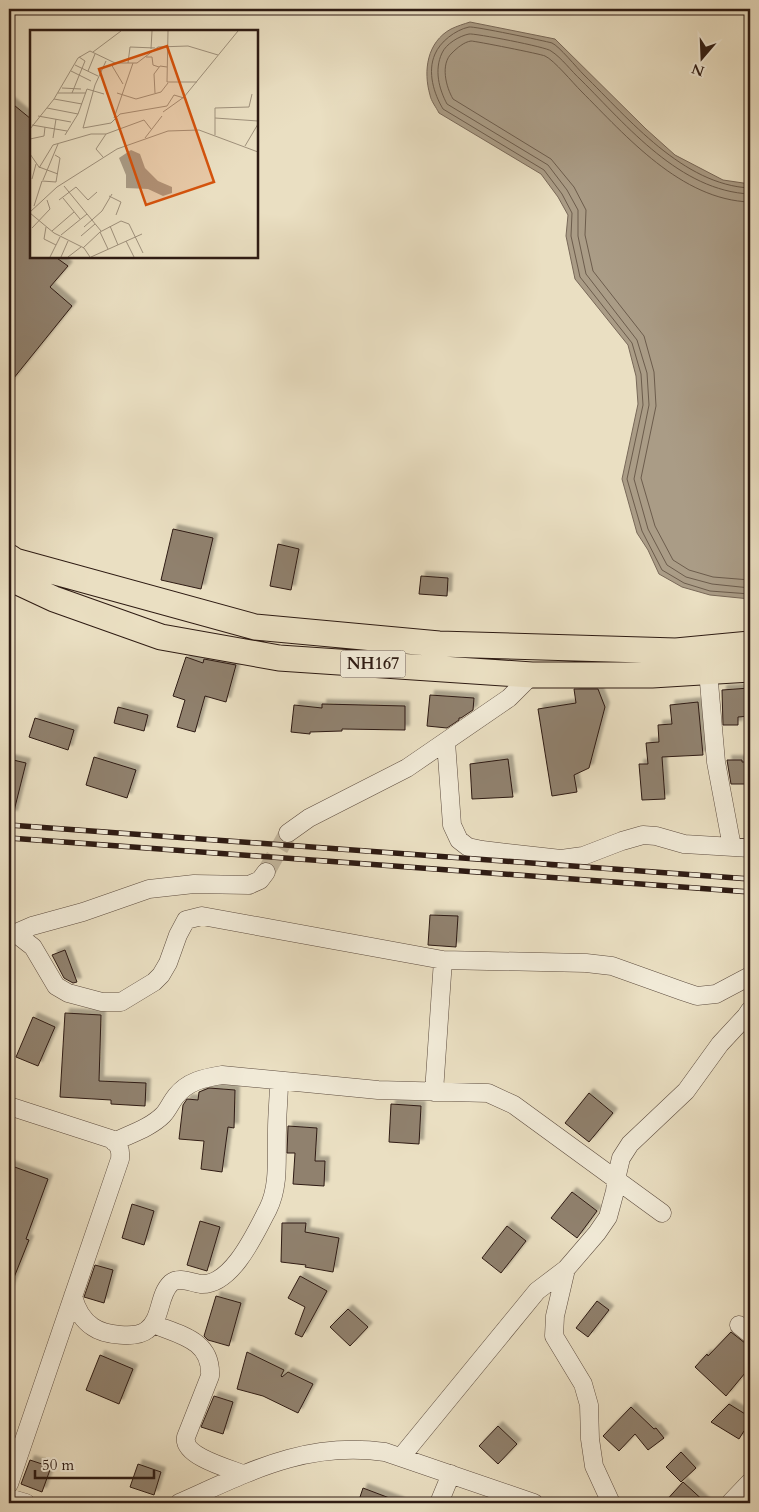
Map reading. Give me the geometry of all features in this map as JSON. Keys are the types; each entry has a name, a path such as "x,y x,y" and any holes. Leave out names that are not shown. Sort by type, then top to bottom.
{"highway":[{"name":"NH167","path":"9,557 15,561 255,627 439,644 676,651 750,644"},
{"name":"NH167","path":"9,578 54,599 161,637 279,658 532,675 652,675 750,669"}],"street":[{"path":"708,671 716,762 732,847"},
{"path":"288,833 309,818 408,768 509,698 532,675"},
{"path":"446,742 452,825 459,840 468,847 560,859 583,856 622,840 643,835 656,836 684,844 750,848"},
{"path":"12,935 32,926 83,912 149,889 194,884 249,885 260,880 266,872"},
{"path":"12,935 33,947 56,986 68,994 102,1002 121,1002 154,982 168,963 178,935 186,920 202,916 443,960 586,963 612,966 697,996 716,994 750,976"},
{"path":"434,1092 443,960"},
{"path":"401,1457 537,1291 566,1269 597,1234 608,1217 621,1158 630,1144 686,1092 720,1044 750,1010"},
{"path":"114,1142 149,1125 163,1115 177,1094 187,1084 204,1078 222,1075 378,1090 488,1093 514,1105 662,1213"},
{"path":"73,1296 77,1309 93,1328 106,1332 135,1335 147,1330 153,1324 166,1292 172,1283 178,1280 202,1284 215,1282 229,1272 247,1248 270,1206 276,1176 279,1081"},
{"path":"9,1106 74,1126 114,1142 121,1150 120,1159 9,1484"},
{"path":"566,1269 554,1316 554,1336 583,1384 589,1405 590,1439 594,1466 611,1503"},
{"path":"153,1324 192,1340 201,1346 211,1367 210,1376 186,1437 185,1441 188,1447 206,1460 244,1474"},
{"path":"186,1502 260,1466 314,1452 360,1448 401,1457 534,1503"},
{"path":"439,1503 451,1474"},
{"path":"730,1503 750,1482"},
{"path":"9,1498 26,1503"}],"water":[{"path":"470,22 555,39 675,155 723,180 750,184 750,599 710,595 682,587 659,574 648,550 637,533 622,479 638,404 636,376 628,345 575,279 566,236 568,215 558,197 541,174 439,113 432,102 428,86 427,67 432,49 443,35 453,28"}],"building":[{"path":"9,101 30,118 30,258 57,258 68,266 50,287 72,306 9,384"},
{"path":"173,529 213,538 201,589 161,580"},
{"path":"278,544 299,549 291,590 270,586"},
{"path":"421,576 448,578 447,596 419,594"},
{"path":"186,657 203,663 204,659 236,665 226,702 205,696 195,732 177,727 185,700 173,696"},
{"path":"750,688 750,716 738,717 738,725 723,725 722,690"},
{"path":"574,689 598,689 605,707 589,768 574,775 577,792 552,796 538,709 576,703"},
{"path":"430,695 474,698 473,710 447,728 427,726"},
{"path":"698,702 703,755 662,757 665,799 642,800 639,764 648,764 646,743 659,742 658,725 672,724 670,705"},
{"path":"322,704 405,706 405,730 342,729 342,731 310,732 310,734 291,732 294,705 322,708"},
{"path":"118,707 148,715 144,731 114,723"},
{"path":"35,718 74,730 68,750 29,737"},
{"path":"94,757 136,770 127,798 86,785"},
{"path":"9,759 26,763 13,815 9,814"},
{"path":"508,759 513,797 472,799 470,764"},
{"path":"727,760 750,762 750,784 731,784"},
{"path":"430,915 458,916 456,947 428,945"},
{"path":"65,950 77,982 73,983 64,978 52,955"},
{"path":"65,1013 101,1015 99,1081 146,1083 145,1106 111,1104 111,1100 60,1097"},
{"path":"33,1017 55,1027 38,1066 16,1057"},
{"path":"209,1088 235,1090 234,1128 228,1127 222,1172 201,1169 204,1141 179,1139 183,1105 187,1099 198,1100 199,1092"},
{"path":"589,1093 613,1113 589,1142 565,1123"},
{"path":"391,1104 421,1106 419,1144 389,1142"},
{"path":"288,1126 317,1128 315,1161 325,1161 324,1186 293,1184 295,1153 287,1153"},
{"path":"9,1165 48,1179 26,1239 29,1240 9,1290"},
{"path":"572,1192 597,1211 577,1238 551,1218"},
{"path":"132,1204 154,1211 144,1245 122,1238"},
{"path":"200,1221 220,1227 207,1271 187,1265"},
{"path":"282,1223 306,1223 305,1232 339,1238 333,1272 305,1267 306,1265 281,1262"},
{"path":"507,1226 526,1241 501,1273 482,1258"},
{"path":"95,1265 113,1270 104,1303 84,1297"},
{"path":"300,1276 327,1291 302,1337 295,1334 305,1307 288,1298"},
{"path":"216,1296 241,1303 229,1346 208,1340 204,1336"},
{"path":"597,1301 609,1310 588,1337 576,1328"},
{"path":"348,1309 368,1327 350,1346 330,1327"},
{"path":"731,1332 750,1347 750,1367 726,1396 695,1367"},
{"path":"247,1352 284,1370 282,1377 288,1372 313,1384 298,1413 263,1396 237,1389"},
{"path":"100,1355 133,1369 119,1404 86,1390"},
{"path":"214,1396 233,1402 223,1434 201,1427"},
{"path":"729,1404 750,1417 750,1435 744,1431 739,1439 711,1422"},
{"path":"631,1407 654,1429 656,1428 664,1438 648,1450 635,1434 619,1451 603,1436"},
{"path":"498,1426 517,1444 498,1464 479,1446"},
{"path":"681,1452 696,1468 681,1482 666,1467"},
{"path":"30,1460 51,1467 42,1492 21,1484"},
{"path":"138,1464 161,1472 154,1495 130,1487"},
{"path":"683,1482 706,1503 664,1503"},
{"path":"363,1488 400,1502 358,1503"}],"tunnel":[{"path":"266,872 288,833"}],"railway":[{"path":"9,825 750,879"},
{"path":"9,838 750,892"}]}
